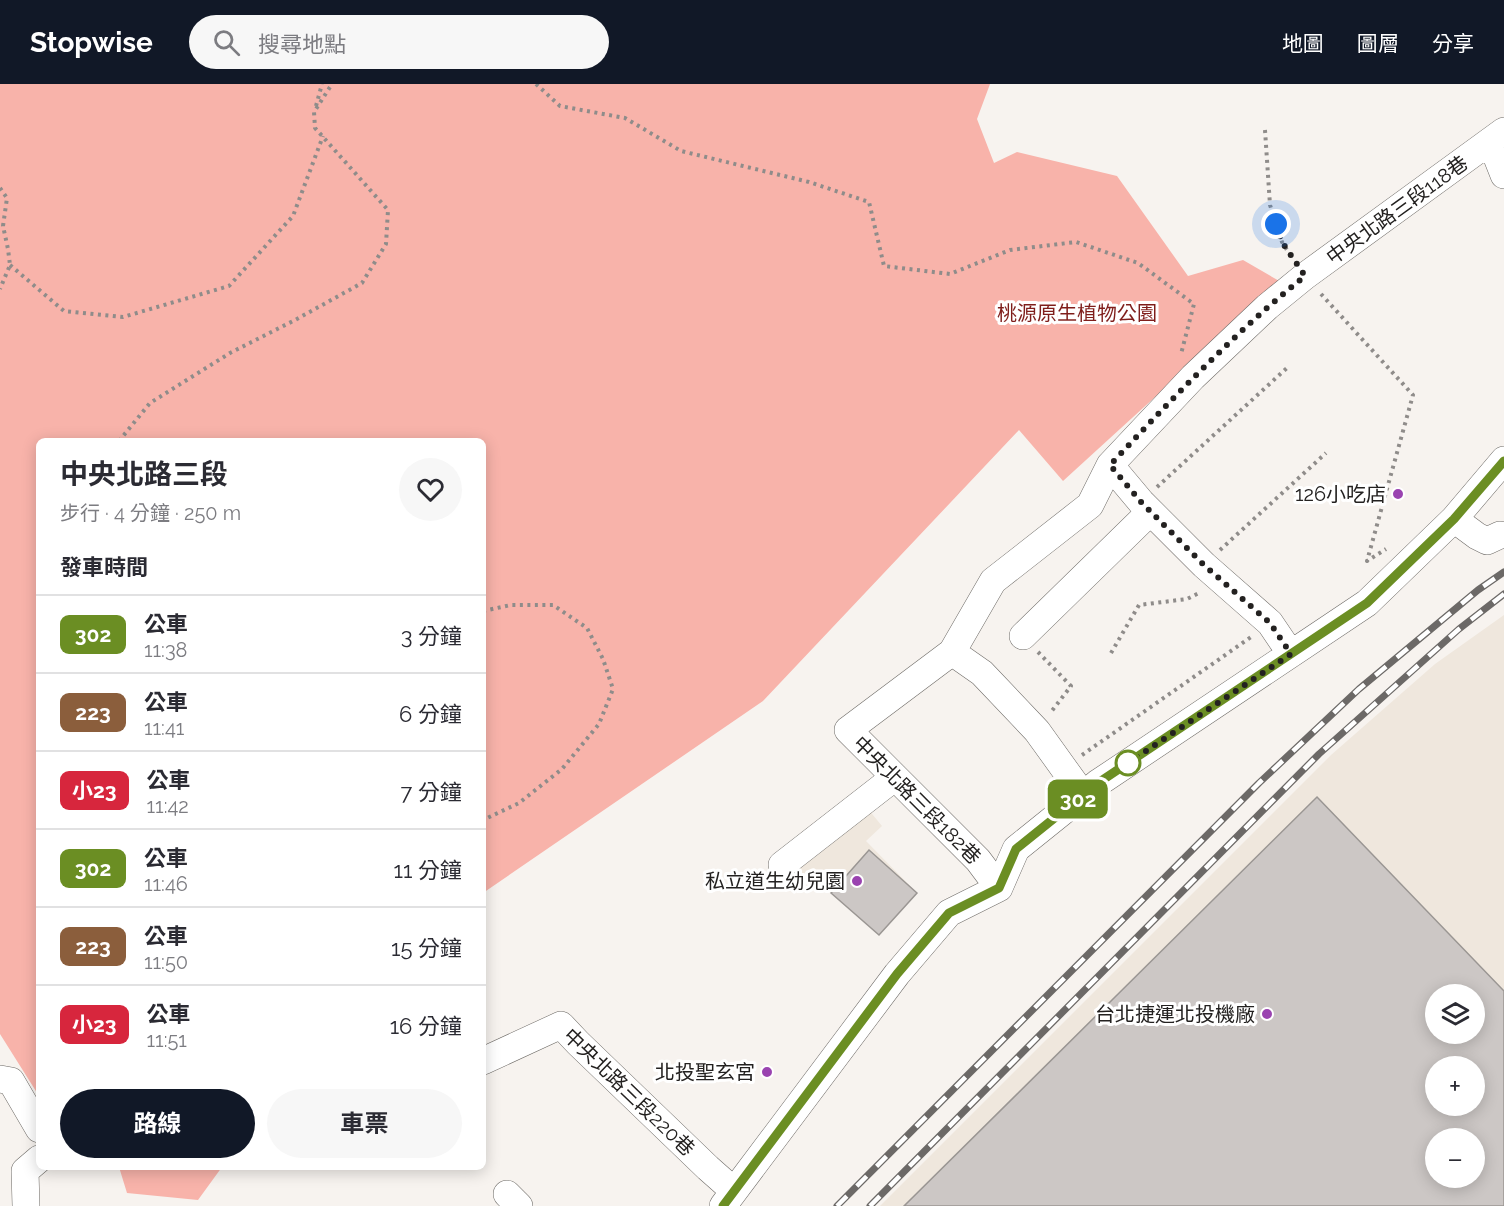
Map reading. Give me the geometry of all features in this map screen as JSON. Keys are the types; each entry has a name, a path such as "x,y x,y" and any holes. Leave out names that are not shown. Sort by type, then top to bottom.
{"street":[{"name":"中央北路三段118巷","path":"952,652 993,581 1090,505 1110,465 1185,386 1267,307 1305,276 1497,136"},
{"path":"1497,136 1504,175"},
{"path":"729,1198 897,974 949,913 999,888 1016,849 1108,777 1367,603 1454,519 1504,460"},
{"path":"1110,465 1145,507 1213,573 1270,623 1291,654"},
{"path":"1023,636 1145,507"},
{"path":"1454,519 1487,541 1500,535"},
{"path":"952,652 982,673 1036,731 1083,795"},
{"name":"中央北路三段182巷","path":"952,652 848,730 978,860 999,888"},
{"path":"782,865 895,777"},
{"name":"中央北路三段220巷","path":"486,1060 561,1025 708,1168 729,1198"},
{"path":"0,1079 11,1081 36,1124"},
{"path":"26,1206 25,1172 36,1162"}],"path":[{"path":"121,438 150,403 230,353 362,283 386,244 388,210 315,128 314,112 322,84"},
{"path":"314,112 332,84"},
{"path":"536,84 560,106 625,118 681,151 809,182 869,202 884,266 950,274 1010,250 1076,242 1138,263 1194,304 1178,368 1185,386"},
{"path":"1265,130 1270,205 1282,242 1305,276 1413,395 1367,561 1387,549"},
{"path":"10,265 64,311 123,317 229,286 293,216 322,136"},
{"path":"0,188 7,198 3,226 10,265 0,289"},
{"path":"1145,507 1288,367"},
{"path":"1111,653 1139,605 1187,599 1326,453"},
{"path":"486,610 511,605 553,605 586,627 603,659 613,689 599,724 562,770 519,803 486,819"},
{"path":"1023,636 1071,686 1036,731"},
{"path":"1080,757 1252,636"}],"shaded area":[{"name":"台北捷運北投機廠","path":"1504,615 1504,1206 880,1206 1331,755 1435,664"},
{"name":"私立道生幼兒園","path":"868,809 882,826 866,841 917,893 879,935 831,893 789,869"}],"green space":[{"name":"桃源原生植物公園","path":"0,84 990,84 977,119 994,163 1017,152 1117,176 1188,276 1243,260 1281,282 1063,481 1019,430 763,701 486,891 486,438 36,438 36,1091 0,1034"},
{"path":"120,1170 220,1170 198,1200 127,1193"}],"building":[{"name":"台北捷運北投機廠","path":"1317,797 1504,991 1504,1206 904,1206"},
{"name":"私立道生幼兒園","path":"869,850 917,893 879,935 831,893"}],"railway":[{"path":"837,1206 1259,783 1359,689 1478,590 1504,572"},
{"path":"870,1206 1319,754 1459,629 1504,594"}],"bus line":[{"name":"302","path":"723,1206 897,974 949,913 999,888 1016,849 1098,783 1367,603 1454,519 1504,461"}],"place":[{"name":"126小吃店","path":"1398,494"},
{"name":"私立道生幼兒園","path":"857,881"},
{"name":"台北捷運北投機廠","path":"1267,1014"},
{"name":"北投聖玄宮","path":"767,1072"}],"route":[{"path":"1128,763 1291,654 1270,623 1204,565 1141,502 1110,465 1193,377 1267,307 1305,276 1282,242 1276,224"}]}
